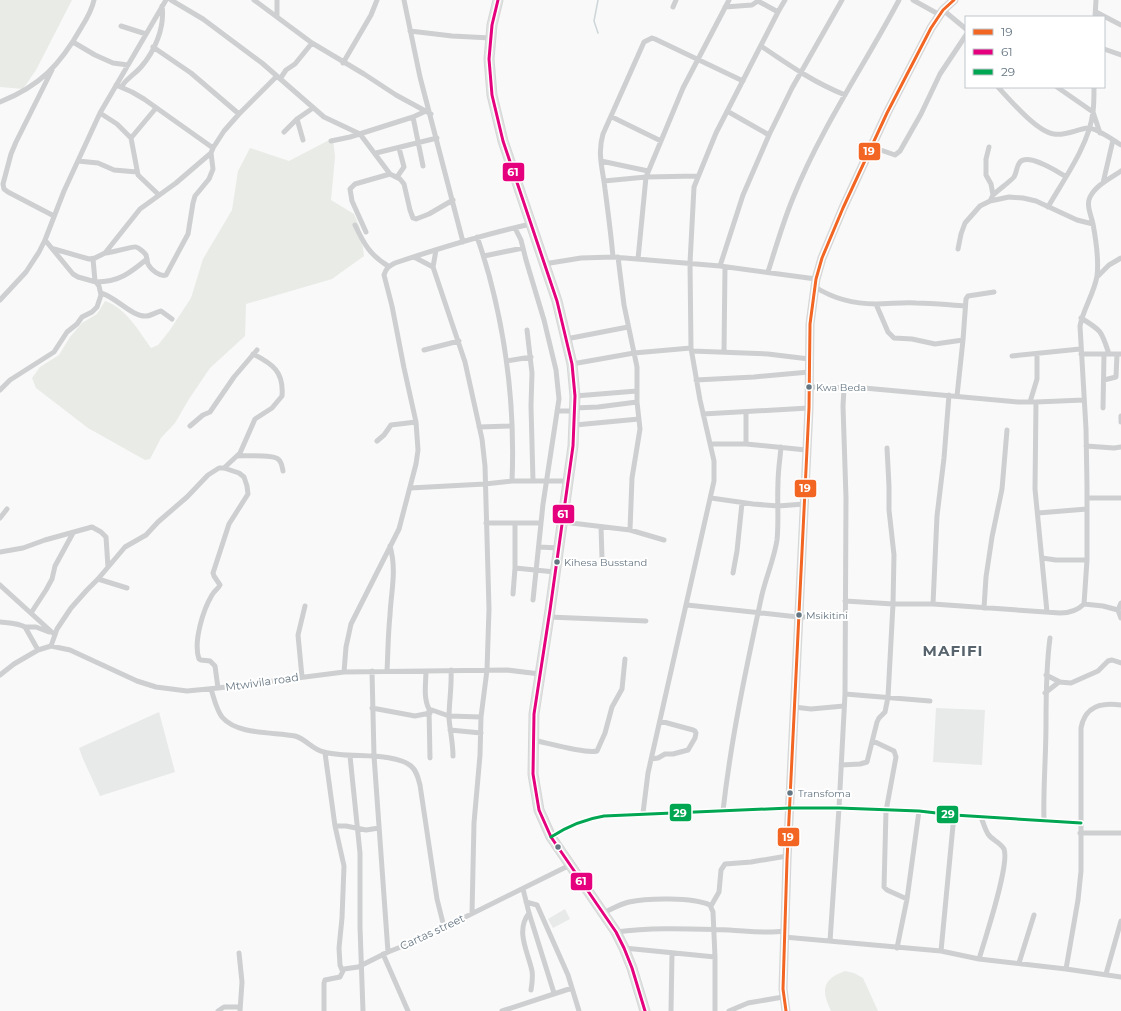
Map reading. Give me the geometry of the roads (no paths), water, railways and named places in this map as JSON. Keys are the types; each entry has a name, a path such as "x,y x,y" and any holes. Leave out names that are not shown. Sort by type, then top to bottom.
{"highway":[{"path":"498,0 489,59 496,116 557,301 572,364 575,396 575,425 563,522 534,714 533,774 535,791 539,810 552,837 616,932 632,968 645,1011"}],"street":[{"path":"0,102 36,83 52,70 74,42 94,0"},
{"path":"0,300 26,272 45,240 64,191 100,113 119,86 128,65 166,0"},
{"path":"171,0 203,19 262,63 324,117 360,134 376,153 390,174 397,177 404,184 413,218 416,219 429,214 453,200"},
{"path":"254,0 312,43 428,112"},
{"path":"277,0 277,17"},
{"path":"343,62 371,15 377,0"},
{"path":"404,0 428,112 437,138 463,242"},
{"path":"673,7 676,0"},
{"path":"638,259 646,177 648,171 683,88 729,0"},
{"path":"643,813 651,759 697,556 712,498 714,481 714,461 696,380 692,350 690,263 694,187 697,176 727,111 785,0"},
{"path":"724,352 723,266 743,195 789,93 842,0"},
{"path":"768,272 793,198 818,144 899,0"},
{"path":"913,0 942,12 965,27"},
{"path":"786,1011 783,997 787,856 804,504 810,324 816,279 822,258 842,208 887,113 919,51 942,12 954,0"},
{"path":"1095,14 1096,0"},
{"path":"725,7 752,5 758,1 778,12"},
{"path":"119,86 140,67 153,47 163,23 162,6"},
{"path":"1105,18 1121,25"},
{"path":"121,26 146,34"},
{"path":"410,31 452,36 491,38"},
{"path":"872,147 895,155 900,151 921,114 940,74 965,36"},
{"path":"630,530 632,478 640,429 637,402 637,367 615,257 599,152 600,143 644,42 648,40 655,39 698,58 743,81"},
{"path":"74,42 101,58 113,63 128,65"},
{"path":"54,249 92,259 104,253 134,246 144,252 148,264 152,270 163,276 168,273 188,234 192,203 195,196 209,179 213,169 211,153 213,148 224,131 239,114 294,64 312,43"},
{"path":"761,46 822,86 845,95"},
{"path":"153,47 191,73 239,114"},
{"path":"1105,49 1121,55"},
{"path":"52,70 10,154 2,190 54,216"},
{"path":"119,86 132,92 213,148"},
{"path":"999,88 1026,117 1047,132 1060,135 1089,128 1121,145"},
{"path":"1058,88 1093,112 1100,133"},
{"path":"1048,207 1078,154 1089,128 1093,112 1094,88"},
{"path":"131,138 156,108"},
{"path":"284,132 297,119 313,108"},
{"path":"727,111 769,135"},
{"path":"331,141 360,134 428,112"},
{"path":"100,113 122,128 131,138 137,172 141,180 159,195"},
{"path":"612,116 661,141"},
{"path":"413,117 423,166"},
{"path":"297,119 303,140"},
{"path":"376,153 437,138"},
{"path":"1103,183 1113,140"},
{"path":"989,147 986,159 986,175 991,184 993,195"},
{"path":"397,177 404,167 399,148"},
{"path":"104,253 140,209 211,153"},
{"path":"990,201 993,195 1002,186 1013,178 1017,167 1023,160 1028,159 1035,161 1065,176"},
{"path":"78,161 98,163 114,170 137,172"},
{"path":"601,161 648,171"},
{"path":"845,601 893,604 933,604 1070,613 1080,608 1084,604 1087,560 1087,498 1080,331 1081,318 1097,277 1097,253 1093,224 1088,203 1090,197 1103,183 1121,171"},
{"path":"366,232 352,201 350,189 355,184 390,174"},
{"path":"604,181 646,177 697,176"},
{"path":"958,249 965,223 980,206 990,201 1009,197 1036,201 1077,220 1093,224"},
{"path":"344,672 346,647 351,624 399,529 416,464 418,450 416,422 392,306 384,275 388,266 478,237 531,224"},
{"path":"355,225 368,249 374,256 388,266"},
{"path":"515,228 519,234 544,320 556,370 559,399 541,523 533,600"},
{"path":"478,237 506,347 512,426 512,481"},
{"path":"45,240 54,249 69,271 78,277 96,282 116,280 124,277 147,259"},
{"path":"484,256 523,248"},
{"path":"436,250 433,267 459,341 472,389 484,451 489,609 487,670 481,717 474,823 472,913"},
{"path":"414,257 433,267"},
{"path":"544,264 581,258 615,257 723,266 816,279"},
{"path":"1097,277 1109,265 1121,258"},
{"path":"0,390 10,380 54,352 68,332 82,317 92,312 97,306 101,293 96,282 92,259"},
{"path":"815,288 842,300 876,304 916,303 966,306"},
{"path":"957,396 966,299 968,296 994,292"},
{"path":"101,293 112,297 128,309 143,316 148,316 161,311 172,319"},
{"path":"876,304 888,332 894,338 912,339 935,344 963,340"},
{"path":"1081,318 1100,330 1103,336 1106,354 1104,408"},
{"path":"566,339 628,327"},
{"path":"527,330 531,357 532,380 531,406 533,480"},
{"path":"424,350 459,341"},
{"path":"572,364 634,353 692,350 782,355 809,359"},
{"path":"1012,356 1081,351 1119,354 1116,377 1104,380"},
{"path":"190,426 202,414 210,412 234,377 255,352 268,361 275,369 281,381 282,396 272,408 255,419 240,452 224,468"},
{"path":"1037,354 1037,379 1033,402 1035,489 1047,612"},
{"path":"507,361 531,357"},
{"path":"696,380 809,372"},
{"path":"809,387 864,388 1033,402 1084,400"},
{"path":"830,941 844,706 846,498 843,406 844,388"},
{"path":"575,396 637,391"},
{"path":"933,604 937,516 944,458 949,395"},
{"path":"557,411 637,402"},
{"path":"704,414 808,408"},
{"path":"746,412 746,444"},
{"path":"1121,416 1121,422"},
{"path":"575,425 639,419"},
{"path":"377,441 384,435 391,425 416,422"},
{"path":"479,427 512,426"},
{"path":"984,608 986,577 992,537 1002,489 1007,430"},
{"path":"711,444 746,444 806,450"},
{"path":"1086,446 1121,447"},
{"path":"723,810 730,752 763,587 774,554 781,447"},
{"path":"841,765 866,763 869,760 877,722 885,712 888,697 894,555 889,510 887,448"},
{"path":"237,456 276,458 282,464 283,471"},
{"path":"51,646 53,634 71,608 125,547 146,534 187,497 208,475 219,468 224,468 239,473 244,477 248,494 229,524 225,534 213,573 220,585 212,594 197,642 199,659 210,661 215,666 218,688"},
{"path":"410,488 533,480 568,481"},
{"path":"712,498 742,503 778,506 804,504"},
{"path":"1087,498 1121,498"},
{"path":"733,573 742,503"},
{"path":"0,518 7,509"},
{"path":"1038,513 1087,509"},
{"path":"563,522 630,530 664,540"},
{"path":"486,523 541,523"},
{"path":"513,594 516,568 515,524"},
{"path":"0,552 16,550 92,527 105,536 108,567"},
{"path":"601,527 602,558"},
{"path":"31,613 52,579 55,566 73,533"},
{"path":"387,671 394,571 394,560 390,546"},
{"path":"539,547 559,548"},
{"path":"1042,558 1056,560 1087,560"},
{"path":"516,568 555,572"},
{"path":"98,579 127,588"},
{"path":"0,585 53,634"},
{"path":"1121,603 1118,610 1121,618"},
{"path":"1084,604 1104,606 1118,610"},
{"path":"687,605 798,617 844,617"},
{"path":"302,677 298,635 305,606"},
{"path":"549,617 646,620"},
{"path":"0,622 25,627 36,627 53,634"},
{"path":"25,627 38,650"},
{"path":"1044,822 1045,693 1050,638"},
{"name":"Mtwivila road","path":"0,675 14,664 38,650 51,646 59,646 70,650 137,681 156,687 187,690 211,689 344,672 507,670 540,674"},
{"path":"534,740 579,750 592,752 597,751 606,733 612,707 622,689 626,659"},
{"path":"1046,675 1060,682 1070,683 1095,672 1108,661 1112,660 1121,663"},
{"path":"451,670 452,684 449,716 453,756"},
{"path":"372,671 374,756 385,953 408,1011"},
{"path":"426,671 430,758"},
{"path":"1045,693 1060,682"},
{"path":"211,689 221,715 229,723 247,730 295,736 325,753 350,756 374,756 400,760 411,766 417,773 420,785 437,898 444,928"},
{"path":"844,694 930,701"},
{"path":"1066,969 1078,900 1081,871 1081,728 1083,718 1093,708 1099,705 1121,705"},
{"path":"794,708 811,709 844,706"},
{"path":"372,708 415,716 429,711 449,716 481,717"},
{"path":"651,759 658,758 665,754 687,751 696,735 696,731 660,721"},
{"path":"450,730 481,733"},
{"path":"873,741 886,746 896,754 886,811 884,887 887,890 907,899"},
{"path":"325,753 334,826 344,866 342,918 338,948 342,970"},
{"path":"350,756 358,829 360,864 360,927 363,1011"},
{"path":"552,837 571,826 592,818 604,816 643,813 790,808 919,811 1081,824"},
{"path":"897,948 907,899 919,811"},
{"path":"941,952 954,815"},
{"path":"979,959 1000,886 1005,858 1002,845 988,833 981,817"},
{"path":"334,826 346,826 366,830 379,828"},
{"path":"1080,832 1121,833"},
{"path":"714,1011 715,957 711,906 719,892 721,870 724,864 751,862 787,856"},
{"name":"Cartas street","path":"324,1011 324,981 330,978 340,977 342,970 361,966 385,953 421,939 570,865"},
{"path":"523,889 529,914 554,993"},
{"path":"603,913 631,902 649,900 686,900 708,904 711,906"},
{"path":"526,902 539,907 566,969 579,1011"},
{"path":"529,914 524,921 522,933 532,972 531,990"},
{"path":"1019,964 1034,915"},
{"path":"1106,974 1121,921"},
{"path":"616,932 647,928 775,933 830,941 941,952 979,959 1121,977"},
{"path":"624,948 715,957"},
{"path":"218,1011 224,1007 240,1009 242,982 239,953"},
{"path":"670,1011 672,953"},
{"path":"502,1011 516,1009 554,993 572,988"},
{"path":"729,1011 748,1004 783,997"}],"waterway":[{"path":"598,0 594,21 598,33"}],"place":[{"name":"Kwa Beda","path":"809,387"},
{"name":"Kihesa Busstand","path":"557,562"},
{"name":"Msikitini","path":"799,615"},
{"name":"Transfoma","path":"790,793"}],"district":[{"name":"MAFIFI","path":"953,651"}]}
